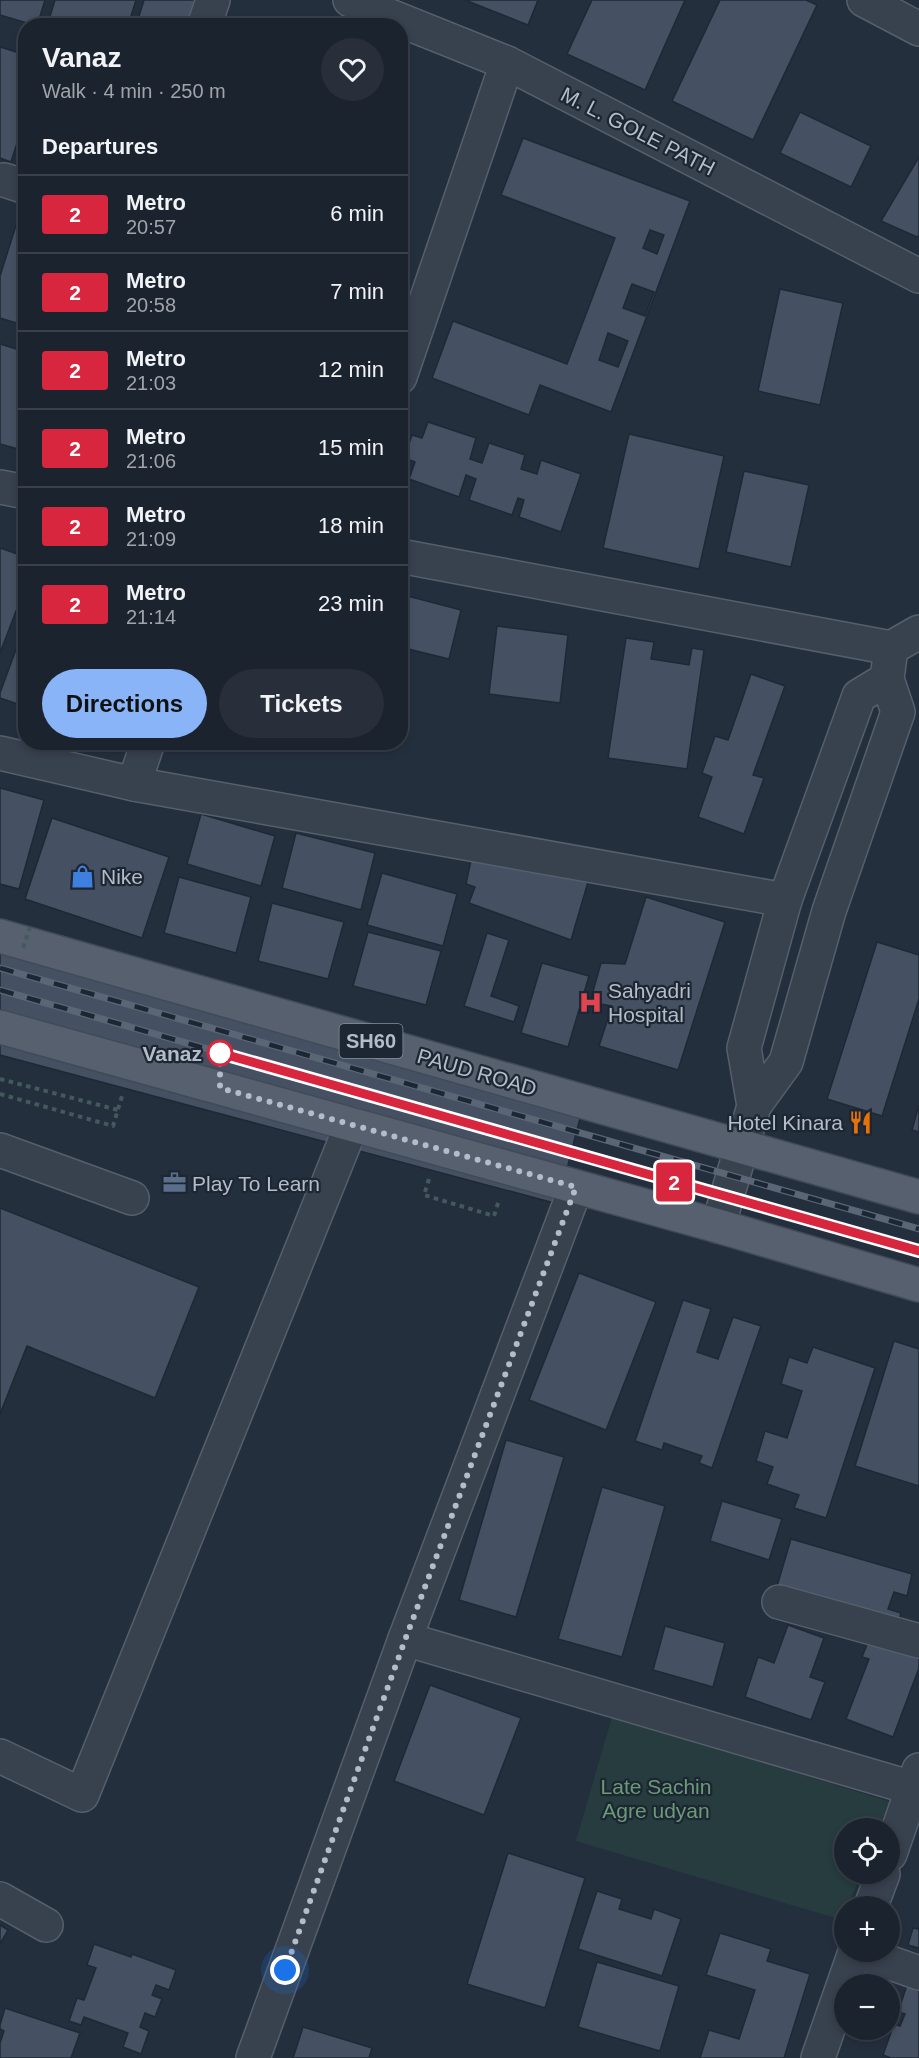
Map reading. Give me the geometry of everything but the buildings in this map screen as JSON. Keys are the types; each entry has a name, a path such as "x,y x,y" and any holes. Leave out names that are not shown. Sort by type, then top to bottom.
{"main road":[{"name":"PAUD ROAD","path":"18,937 919,1197"},
{"path":"0,1027 718,1226 919,1285"}],"street":[{"path":"207,18 213,0"},
{"name":"M. L. GOLE PATH","path":"350,0 382,6 507,63 919,276"},
{"path":"864,0 919,29"},
{"path":"408,354 507,63"},
{"path":"0,487 18,490"},
{"path":"408,558 889,664"},
{"path":"754,1106 744,1048 785,900 859,696 919,632"},
{"path":"718,1226 754,1106 786,1062 829,911 898,712 889,664"},
{"path":"135,784 146,750"},
{"path":"0,753 135,784 785,900"},
{"path":"0,1756 82,1795 352,1124"},
{"path":"0,1150 132,1198"},
{"path":"253,2058 405,1640 576,1187"},
{"path":"779,1602 919,1641"},
{"path":"405,1640 917,1783 900,1828"},
{"path":"0,1899 46,1925"},
{"path":"818,2058 852,1962"},
{"path":"888,1962 919,1973"}],"path":[{"path":"0,1078 118,1110"},
{"path":"0,1094 113,1126"},
{"path":"432,1170 424,1194 479,1212"}],"green space":[{"name":"Late Sachin Agre udyan","path":"612,1717 891,1802 884,1818 834,1818 834,1884 857,1884 852,1896 834,1896 834,1918 576,1841"}],"railway":[{"path":"0,968 919,1229"},
{"path":"0,990 919,1251"}],"metro line":[{"name":"2","path":"220,1053 919,1251"}],"place":[{"name":"Nike","path":"83,876"},
{"name":"Sahyadri Hospital","path":"590,1002"},
{"name":"Vanaz","path":"220,1053"},
{"name":"Hotel Kinara","path":"861,1122"},
{"name":"Play To Learn","path":"174,1183"}],"route":[{"path":"220,1053 220,1088 576,1187 405,1640 285,1970"}]}
